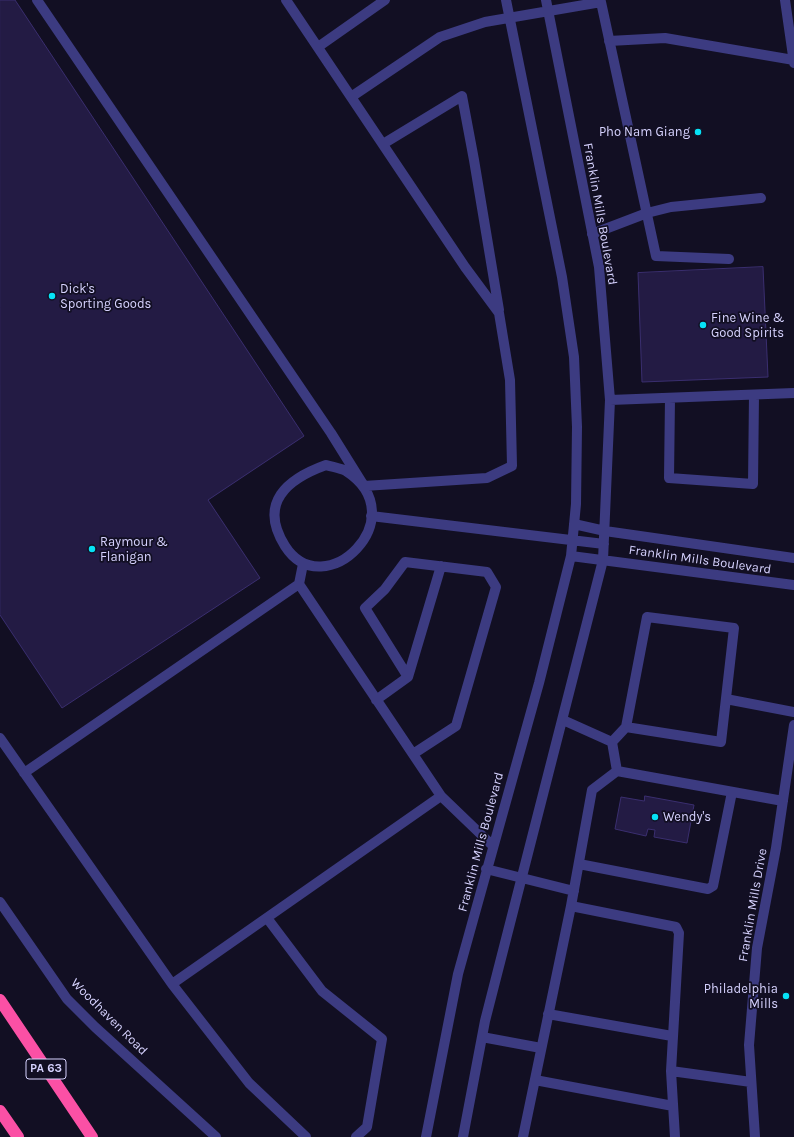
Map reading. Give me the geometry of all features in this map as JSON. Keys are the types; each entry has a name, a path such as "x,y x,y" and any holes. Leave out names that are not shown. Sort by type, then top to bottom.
{"highway":[{"name":"PA 63","path":"0,1000 92,1137"},
{"path":"0,1111 18,1137"}],"street":[{"path":"37,0 331,433 364,486 372,508 370,529 360,547 341,561 320,567 303,564 291,555 280,537 274,517 278,500 288,485 305,472 326,465 345,470 364,486 488,478 512,466 510,380 462,96 383,144"},
{"path":"286,0 465,267 499,313"},
{"path":"318,47 385,0"},
{"name":"Franklin Mills Boulevard","path":"426,1137 458,974 539,683 571,556 573,541 577,427 574,357 562,277 506,0"},
{"name":"Franklin Mills Boulevard","path":"463,1137 482,1037 603,560 610,400 598,267 546,0"},
{"path":"785,0 794,63"},
{"path":"351,97 440,37 485,22 601,1 656,256 729,259"},
{"path":"609,41 665,38 794,60"},
{"path":"592,234 647,213 671,207 761,198"},
{"path":"610,400 794,393"},
{"path":"670,398 668,478 753,484 754,394"},
{"path":"371,516 604,544"},
{"name":"Franklin Mills Boulevard","path":"574,524 605,531 794,558"},
{"name":"Franklin Mills Boulevard","path":"571,556 794,585"},
{"path":"408,677 365,608 385,589 405,562 487,572 496,587 456,726 413,754"},
{"path":"24,773 299,584 303,564"},
{"path":"376,700 408,677 441,566"},
{"path":"299,584 441,796 493,846"},
{"path":"612,742 626,727 647,617 734,628 721,742 626,727"},
{"path":"726,699 794,712"},
{"path":"563,720 612,742"},
{"name":"Franklin Mills Drive","path":"755,1137 749,1045 757,948 783,801 794,725"},
{"path":"0,738 172,984 249,1083 306,1137"},
{"path":"612,742 617,771"},
{"path":"523,1137 574,891 592,790 617,771 783,801"},
{"path":"578,864 708,888 713,886 732,792"},
{"path":"172,984 441,796"},
{"path":"486,869 574,891"},
{"name":"Woodhaven Road","path":"0,902 67,999 95,1027 216,1137"},
{"path":"571,906 676,927 679,933 671,1071 675,1137"},
{"path":"266,918 322,990 382,1039 367,1127 356,1137"},
{"path":"548,1014 672,1036"},
{"path":"482,1037 541,1048"},
{"path":"671,1071 751,1082"},
{"path":"535,1080 673,1106"}],"building":[{"path":"0,0 15,0 304,436 208,500 260,578 62,708 0,615"},
{"name":"Fine Wine & Good Spirits","path":"763,267 768,377 642,382 638,273"},
{"name":"Wendy's","path":"645,796 694,805 687,843 654,837 655,830 648,829 646,836 615,829 621,797 644,801"}],"place":[{"name":"Pho Nam Giang","path":"698,132"},
{"name":"Dick's Sporting Goods","path":"52,296"},
{"name":"Fine Wine & Good Spirits","path":"703,325"},
{"name":"Raymour & Flanigan","path":"92,549"},
{"name":"Wendy's","path":"655,817"},
{"name":"Philadelphia Mills","path":"786,996"}]}
